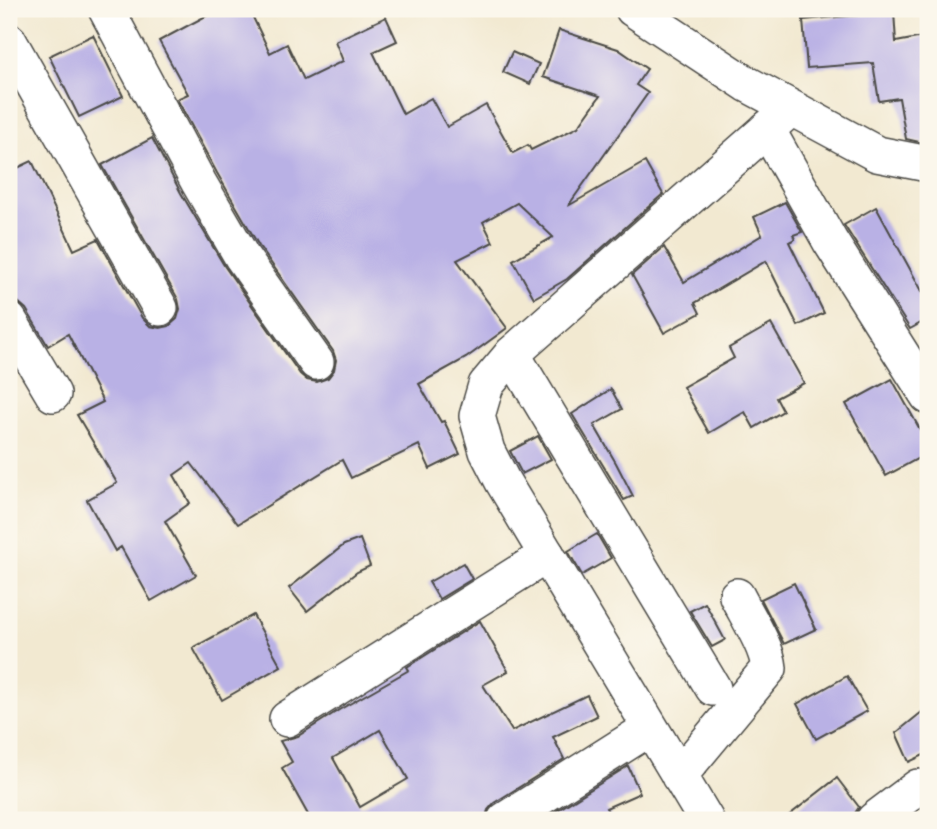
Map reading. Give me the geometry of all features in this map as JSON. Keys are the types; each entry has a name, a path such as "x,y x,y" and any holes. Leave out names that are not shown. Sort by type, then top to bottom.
{"street":[{"path":"106,9 199,183 242,257 316,362"},
{"path":"634,9 747,84 779,119 830,242 928,396"},
{"path":"9,41 160,308"},
{"path":"779,119 877,154 928,164"},
{"path":"706,820 503,482 487,452 477,416 486,386 512,354 779,119"},
{"path":"9,320 53,394"},
{"path":"512,354 713,688"},
{"path":"287,719 547,555"},
{"path":"679,776 769,668 768,659 737,596"},
{"path":"505,820 650,728"},
{"path":"874,820 918,787"}],"building":[{"path":"219,9 249,9 270,53 287,44 304,80 343,61 335,41 386,17 397,41 373,52 403,114 431,98 447,127 486,105 513,153 528,145 531,150 578,127 600,96 543,77 559,30 618,49 647,69 636,85 648,93 568,206 645,162 663,194 567,279 534,298 513,260 553,237 517,203 483,222 493,242 457,260 507,328 466,358 419,384 441,422 444,421 460,454 430,469 419,445 351,478 342,460 238,524 191,463 174,475 190,503 165,521 196,575 151,601 121,547 115,551 87,500 117,483 77,415 103,402 68,334 48,346 26,309 18,302 9,300 9,172 32,161 74,250 98,239 142,318 150,326 169,326 177,319 180,309 178,299 102,165 152,138 225,267 300,374 307,380 317,382 328,378 334,370 336,360 333,351 259,246 217,173 177,99 188,94 159,41"},
{"path":"894,12 896,42 928,36 928,144 906,139 899,98 879,101 873,63 807,68 803,20"},
{"path":"93,35 123,96 79,117 49,56"},
{"path":"512,52 539,64 530,84 503,72"},
{"path":"785,202 802,232 793,235 795,239 789,242 824,313 798,326 766,261 695,303 700,313 664,333 632,275 664,247 684,282 762,235 754,217"},
{"path":"876,207 928,302 928,319 910,329 844,225"},
{"path":"771,324 804,383 776,398 783,411 754,428 745,412 709,433 683,387 734,358 729,348"},
{"path":"892,379 928,444 928,453 886,476 846,404"},
{"path":"611,389 622,409 594,425 633,496 624,500 572,414"},
{"path":"538,436 551,459 522,474 510,451"},
{"path":"597,534 611,558 582,575 568,551"},
{"path":"360,539 370,566 357,572 307,611 289,588 344,545"},
{"path":"463,563 472,579 439,599 429,582"},
{"path":"794,583 816,629 784,644 761,599"},
{"path":"705,603 725,640 712,647 690,611"},
{"path":"253,615 281,666 222,700 193,648"},
{"path":"480,621 508,671 483,685 512,731 587,695 597,716 553,737 564,759 494,803 485,820 311,820 282,768 292,762 280,741 298,736 409,670 407,667","holes":["380,730 408,779 360,807 333,758"]},
{"path":"847,676 867,711 816,739 797,704"},
{"path":"928,707 928,753 909,762 896,733"},
{"path":"628,766 640,793 606,808 613,820 542,820"},
{"path":"837,778 859,807 854,820 783,820"}]}
